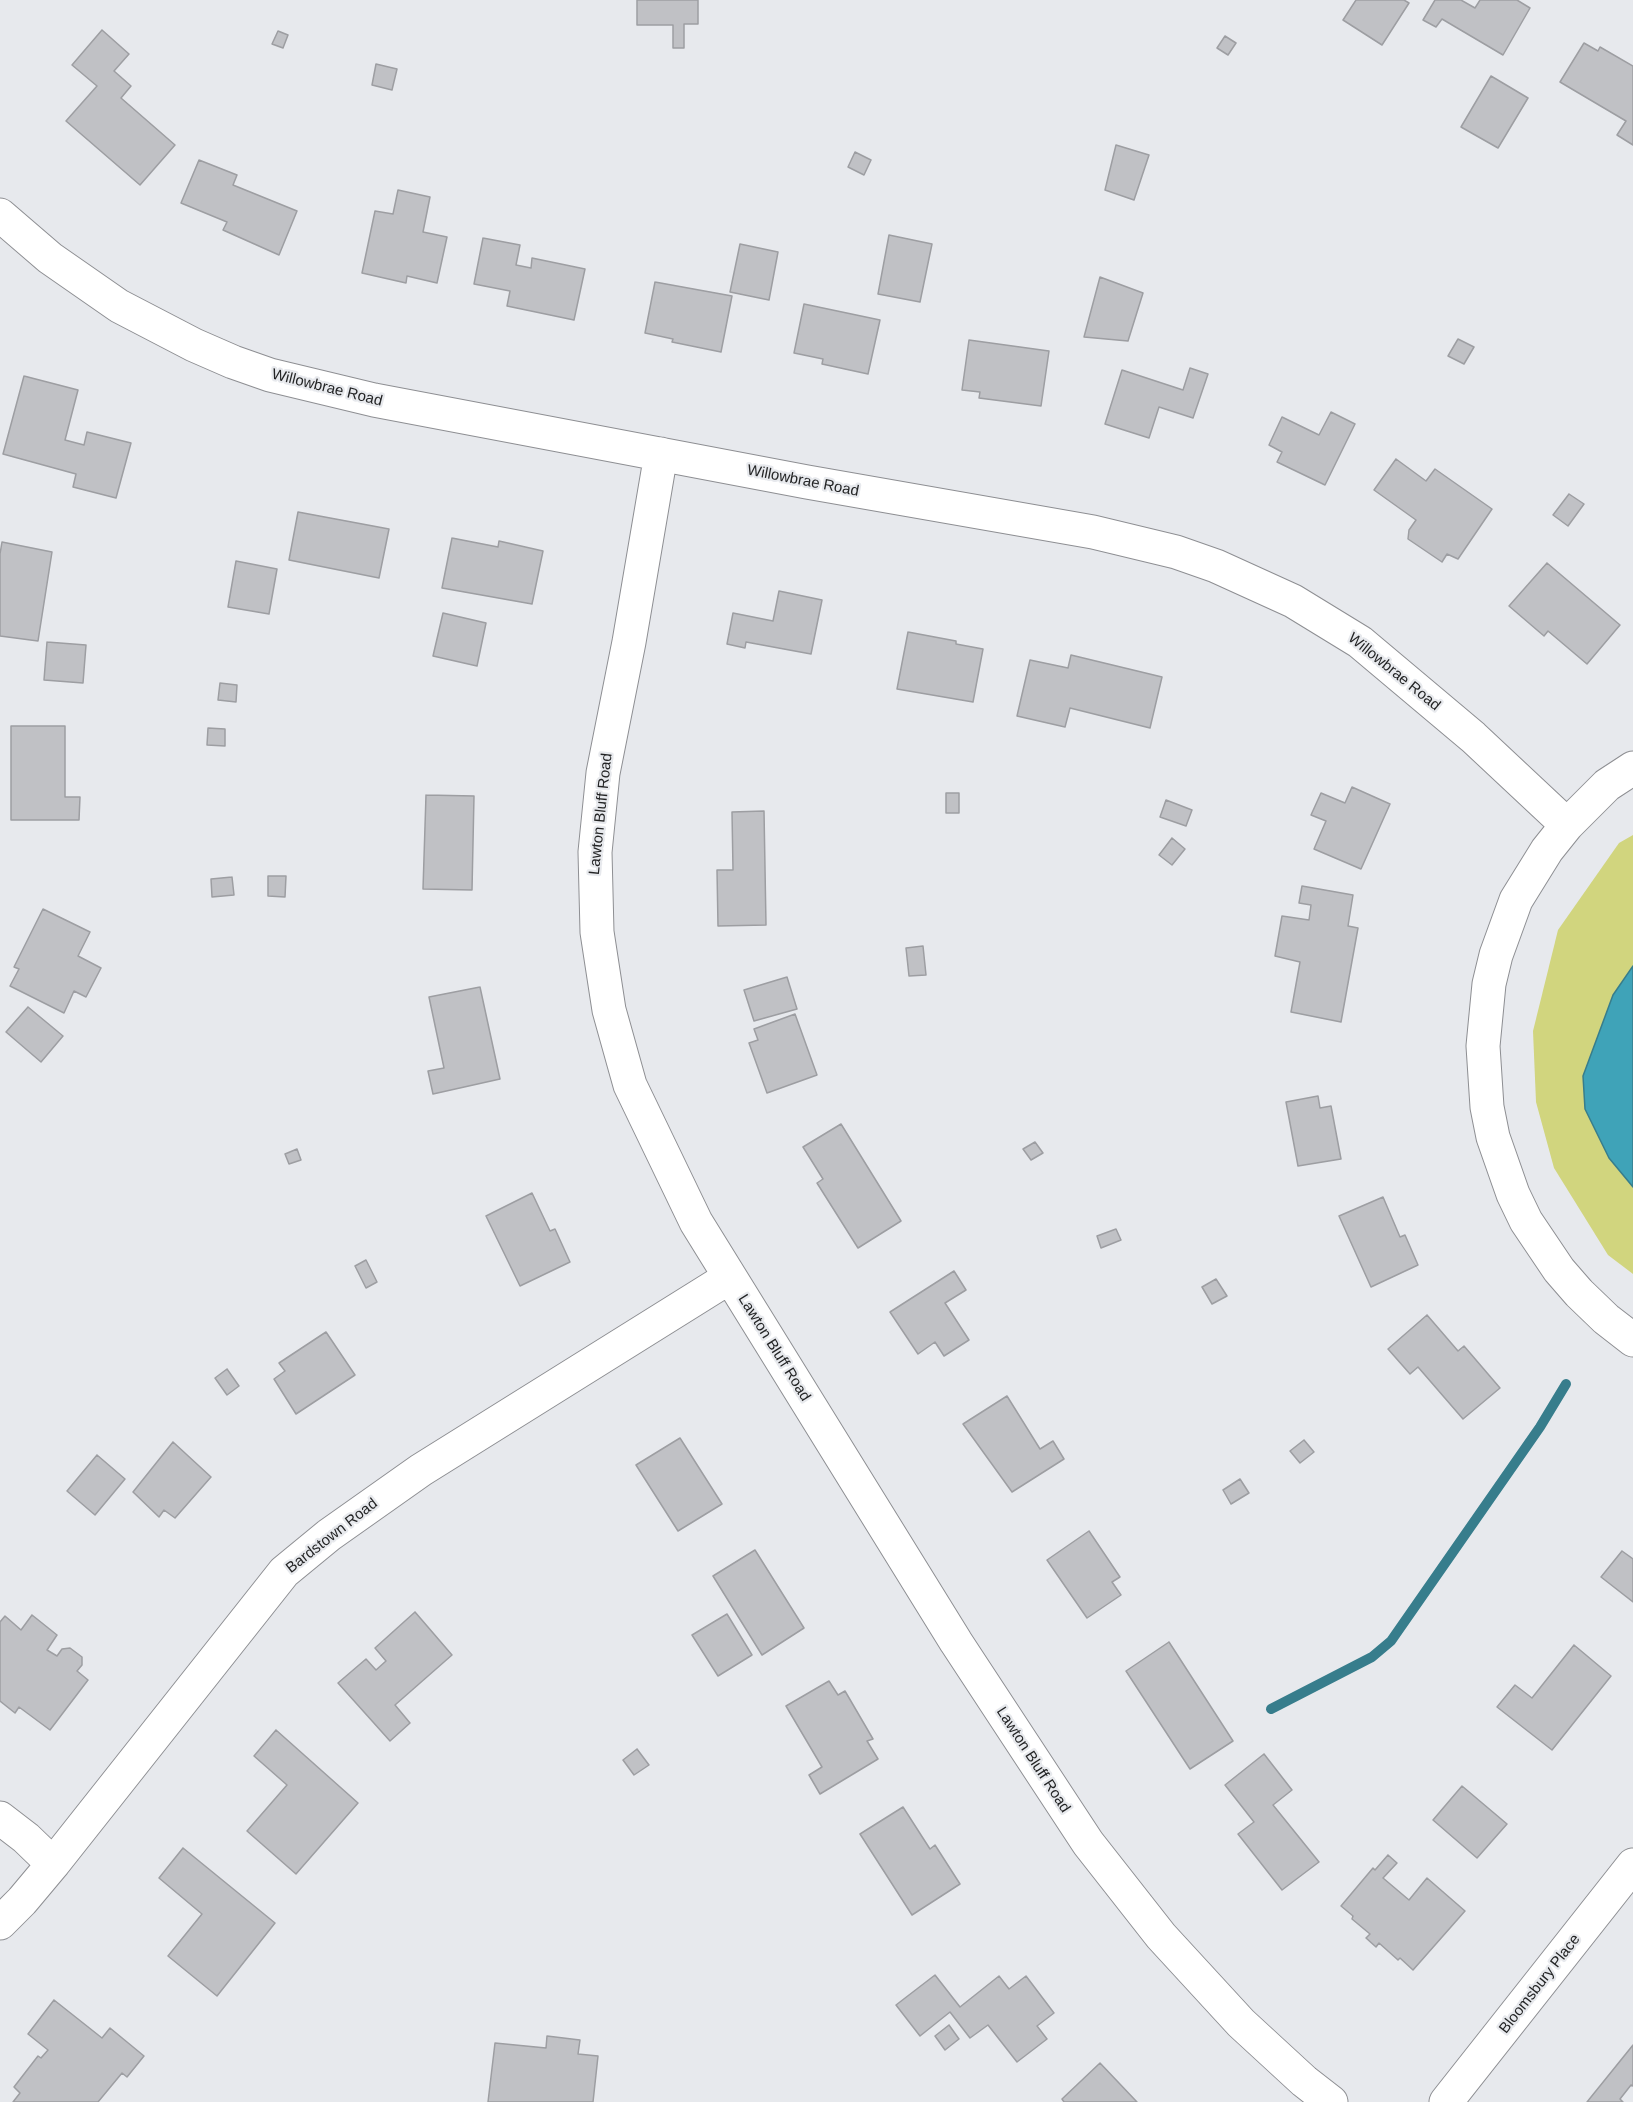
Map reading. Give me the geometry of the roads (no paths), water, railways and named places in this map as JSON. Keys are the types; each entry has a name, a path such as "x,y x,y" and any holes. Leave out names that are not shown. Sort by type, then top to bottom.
{"street":[{"name":"Willowbrae Road","path":"0,216 50,258 119,306 194,345 270,375 374,400 807,482 1094,532 1176,552 1216,566 1293,601 1360,642 1473,737 1567,825"},
{"name":"Lawton Bluff Road","path":"661,454 629,642 603,773 595,852 597,932 609,1010 630,1085 696,1222 956,1642 1088,1844 1161,1936 1241,2023 1304,2081 1331,2102"},
{"path":"1633,768 1607,785 1567,825 1547,850 1516,900 1496,956 1489,984 1483,1046 1487,1107 1493,1137 1513,1194 1526,1221 1559,1270 1579,1293 1606,1319 1633,1340"},
{"name":"Bardstown Road","path":"0,1923 53,1864 284,1572 329,1535 421,1470 730,1277"},
{"path":"0,1818 26,1838 53,1864"},
{"name":"Bloomsbury Place","path":"1446,2102 1633,1865"}],"water":[{"path":"1633,966 1633,1187 1609,1158 1585,1109 1583,1076 1613,995"}],"waterway":[{"path":"1271,1709 1372,1657 1391,1641 1540,1427 1566,1384"}]}
